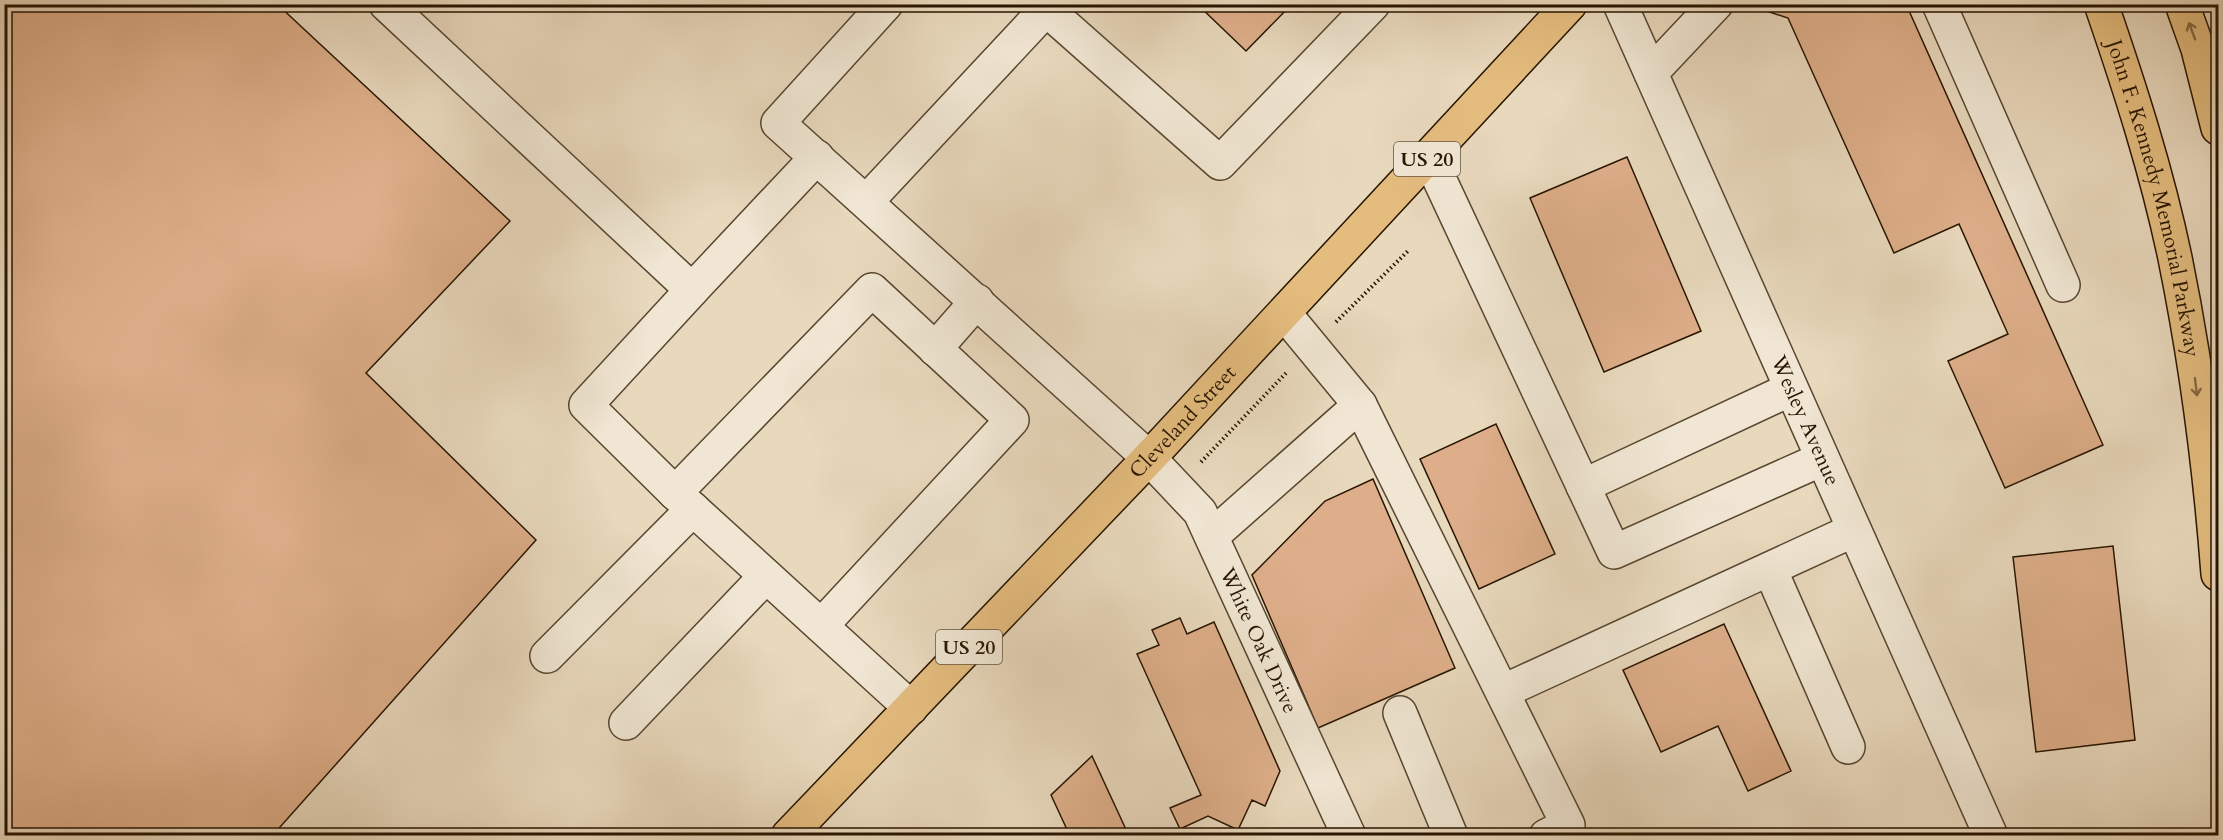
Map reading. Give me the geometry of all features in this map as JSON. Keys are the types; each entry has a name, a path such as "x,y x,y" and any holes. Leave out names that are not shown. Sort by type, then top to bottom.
{"main road":[{"name":"Cleveland Street","path":"788,836 1149,458 1570,4"},
{"name":"John F. Kennedy Memorial Parkway","path":"2102,4 2129,86 2175,256 2190,336 2218,574"},
{"path":"2182,4 2198,49 2218,128"}],"street":[{"path":"386,4 692,290"},
{"name":"White Oak Drive","path":"886,4 778,123 1149,458 1200,512 1339,832"},
{"path":"867,201 1049,7 1220,163 1373,4"},
{"name":"Wesley Avenue","path":"1620,4 1990,836"},
{"path":"1650,73 1716,4"},
{"path":"1939,4 2063,285"},
{"path":"817,157 586,405 684,501 910,708"},
{"path":"1429,157 1614,552 1822,459"},
{"path":"547,656 872,290 1012,420 821,626"},
{"path":"935,349 977,301"},
{"path":"1284,313 1360,405 1504,691 1568,825 1546,836"},
{"path":"1583,486 1791,389"},
{"path":"1212,536 1360,405"},
{"path":"1504,691 1854,530"},
{"path":"1770,568 1848,747"},
{"path":"626,723 766,576"},
{"path":"1400,713 1451,836"}],"path":[{"path":"1177,487 1312,346 1408,251"}],"building":[{"path":"4,4 277,4 510,221 366,373 536,540 272,836 4,836"},
{"path":"1197,4 1292,4 1246,51"},
{"path":"1757,4 1906,4 2103,445 2005,488 1948,361 2008,334 1959,224 1894,253 1788,18 1757,8"},
{"path":"1627,157 1701,331 1604,372 1530,198"},
{"path":"1496,424 1555,554 1479,589 1420,459"},
{"path":"1373,479 1455,668 1318,728 1252,575 1325,501"},
{"path":"2113,546 2135,740 2036,752 2013,557"},
{"path":"1180,618 1187,634 1214,622 1280,771 1265,806 1252,800 1238,830 1208,816 1180,829 1170,808 1201,795 1137,654 1159,645 1152,630"},
{"path":"1724,624 1791,771 1748,791 1718,726 1661,752 1623,670"},
{"path":"1092,756 1129,836 1070,836 1051,795"}]}
